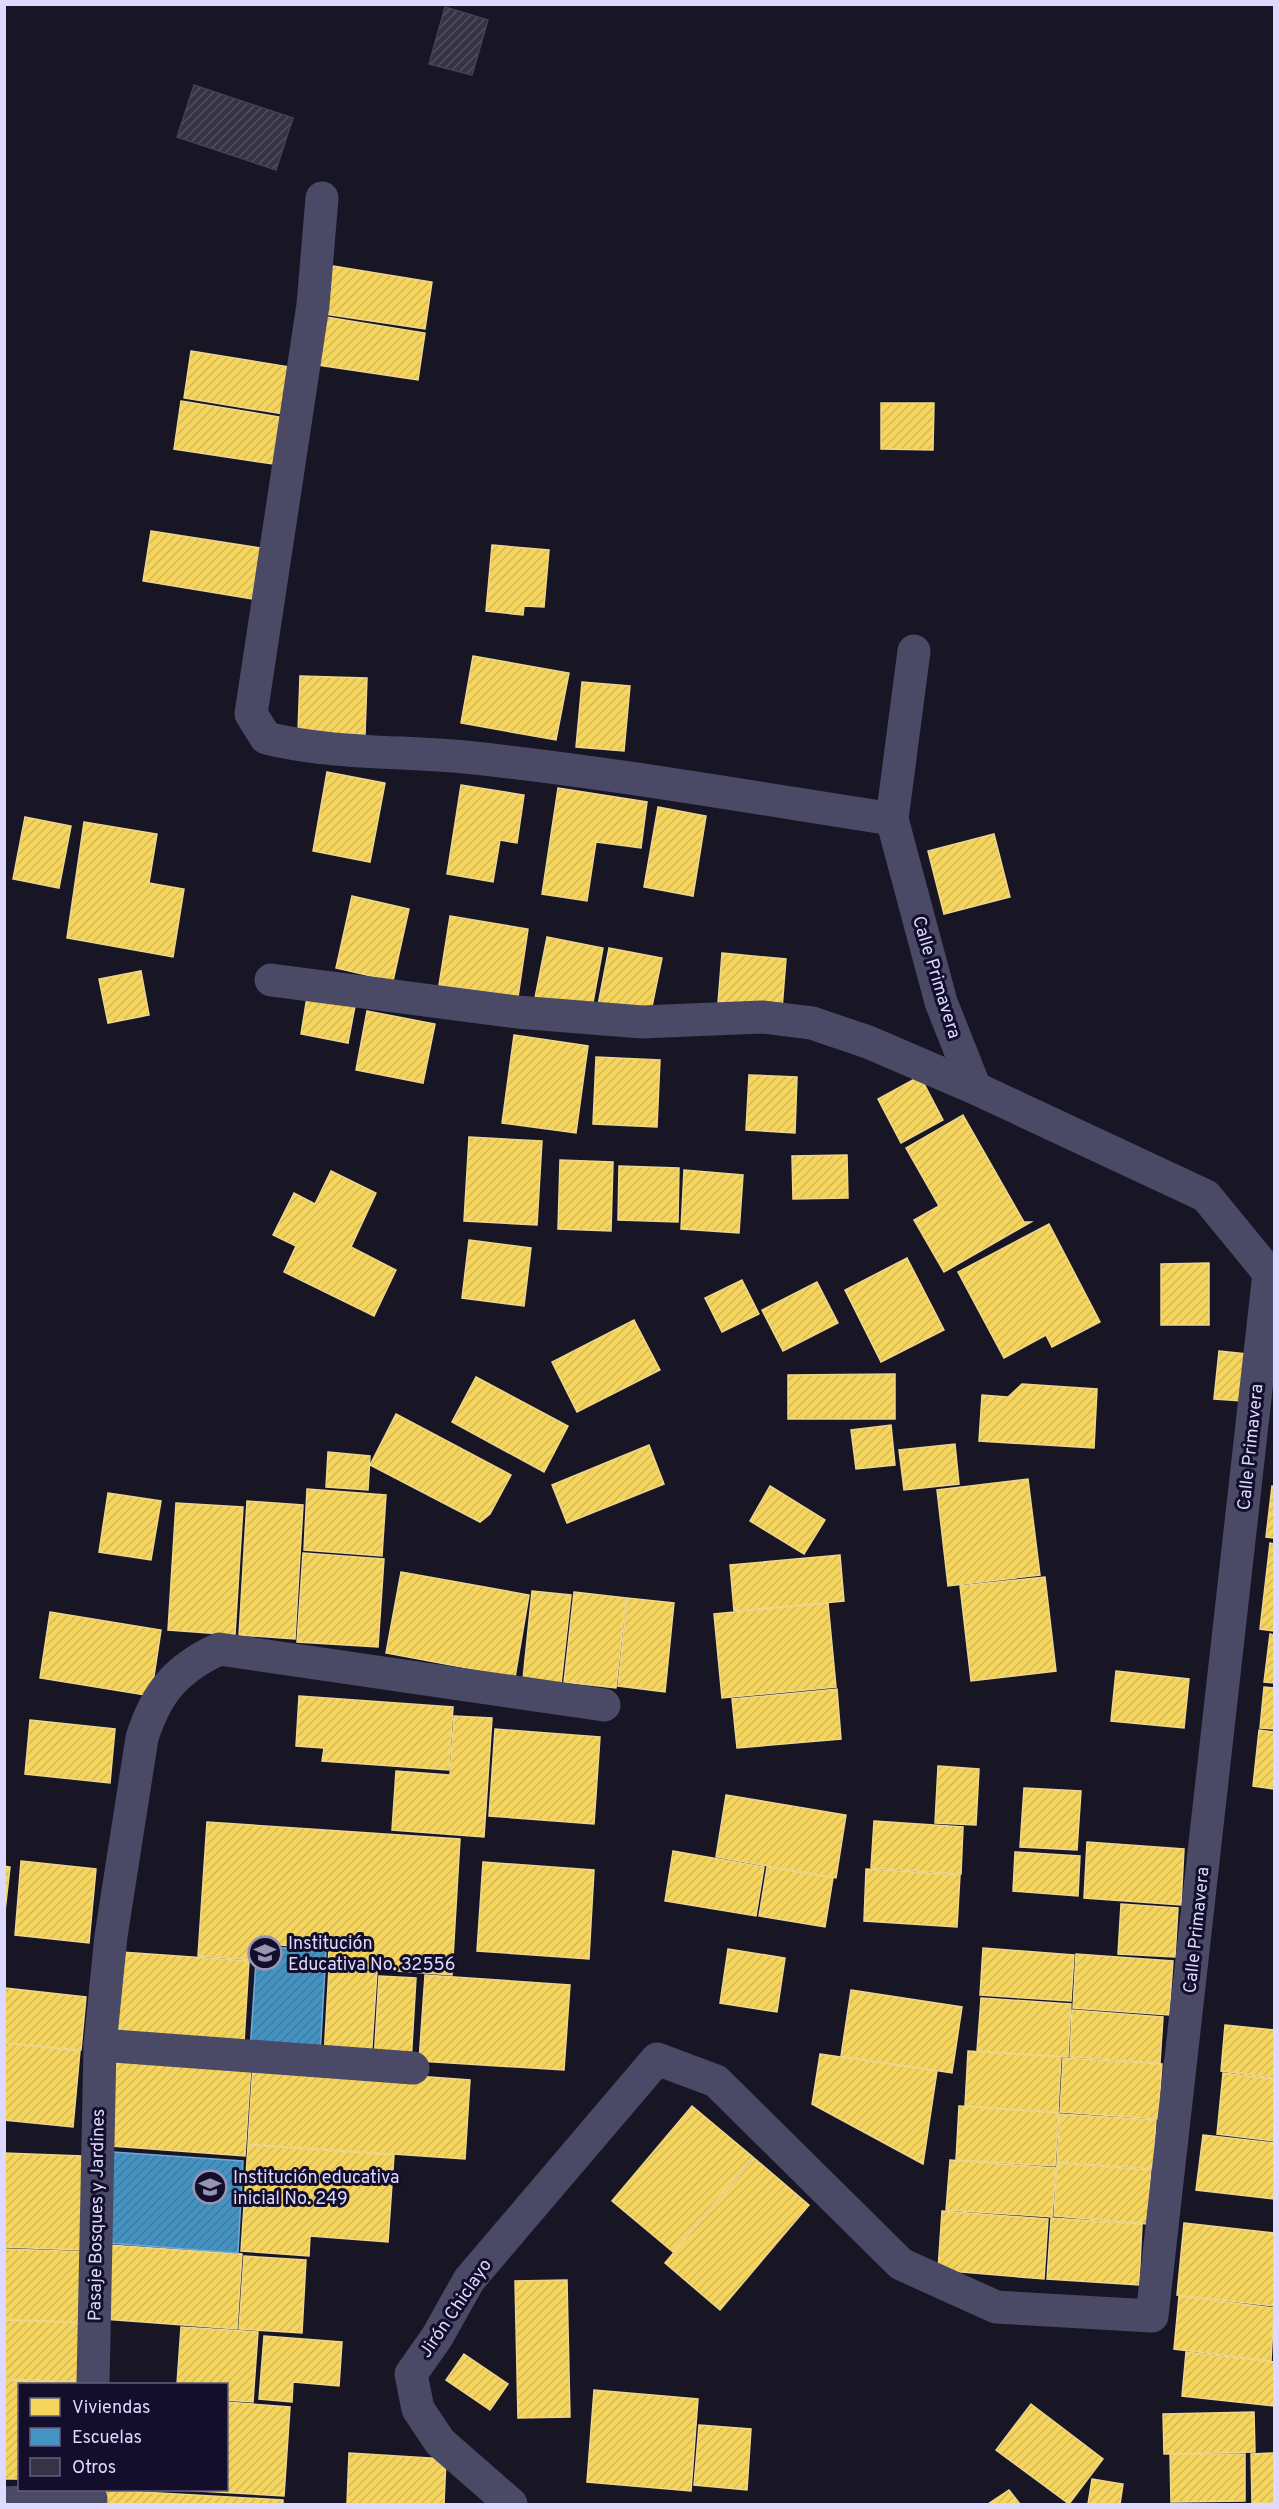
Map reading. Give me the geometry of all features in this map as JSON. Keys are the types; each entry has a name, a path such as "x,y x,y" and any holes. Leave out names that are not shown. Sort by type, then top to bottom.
{"street":[{"path":"322,198 313,305 251,714 266,738 303,747 464,757 691,787 892,819"},
{"name":"Calle Primavera","path":"657,2060 716,2081 901,2264 996,2307 1152,2316 1269,1272 1206,1196 975,1088 941,1002 892,819 914,651"},
{"path":"271,980 517,1012 642,1022 762,1017 812,1023 868,1042 975,1088"},
{"name":"Pasaje Bosques y Jardines","path":"93,2383 100,2045 111,1936 142,1738 150,1714 162,1693 178,1674 197,1659 219,1649 604,1705"},
{"path":"100,2045 413,2068"},
{"name":"Jirón Chiclayo","path":"511,2505 440,2442 418,2409 411,2374 437,2337 469,2280 657,2060"},
{"path":"4,2503 91,2498"}],"building: Viviendas":[{"path":"333,266 432,282 425,329 325,314"},
{"path":"326,317 425,333 418,380 318,365"},
{"path":"191,351 290,367 283,414 184,398"},
{"path":"181,401 280,417 273,464 174,449"},
{"path":"881,403 934,403 933,450 881,449"},
{"path":"151,531 260,548 252,599 143,581"},
{"path":"492,545 549,550 544,607 524,606 523,615 486,611"},
{"path":"473,656 569,673 556,740 461,723"},
{"path":"300,676 367,678 365,735 298,732"},
{"path":"582,682 630,686 624,751 576,747"},
{"path":"327,772 385,783 370,862 313,851"},
{"path":"461,785 524,795 517,843 500,840 493,882 447,874"},
{"path":"558,788 647,802 641,848 596,842 587,901 542,894"},
{"path":"658,807 706,816 693,896 644,887"},
{"path":"25,817 71,826 59,888 13,879"},
{"path":"84,822 157,834 149,883 184,889 173,957 67,938"},
{"path":"994,834 1010,897 944,914 928,851"},
{"path":"352,896 409,909 393,981 336,968"},
{"path":"450,916 528,929 518,997 439,985"},
{"path":"547,937 603,948 592,1008 535,998"},
{"path":"609,948 662,958 650,1016 598,1005"},
{"path":"722,953 786,959 782,1009 718,1003"},
{"path":"141,971 149,1015 108,1023 99,979"},
{"path":"307,997 355,1006 348,1043 301,1034"},
{"path":"367,1011 435,1024 423,1083 356,1070"},
{"path":"514,1035 588,1046 576,1133 502,1123"},
{"path":"596,1057 660,1060 657,1127 593,1124"},
{"path":"749,1075 797,1077 795,1133 746,1130"},
{"path":"920,1076 943,1120 901,1143 878,1099"},
{"path":"963,1115 1024,1222 1031,1222 944,1272 914,1220 939,1206 906,1148"},
{"path":"469,1137 542,1141 537,1225 464,1221"},
{"path":"847,1155 848,1198 793,1199 792,1156"},
{"path":"560,1160 613,1162 611,1231 558,1229"},
{"path":"619,1166 679,1168 678,1222 618,1220"},
{"path":"684,1170 743,1175 739,1233 681,1229"},
{"path":"331,1171 376,1193 351,1247 396,1270 374,1316 284,1272 296,1246 273,1235 294,1193 315,1204"},
{"path":"1049,1224 1100,1322 1052,1347 1046,1335 1004,1358 958,1272"},
{"path":"469,1240 531,1248 524,1306 462,1298"},
{"path":"907,1258 944,1330 881,1362 845,1290"},
{"path":"1209,1263 1209,1325 1161,1325 1161,1264"},
{"path":"742,1280 759,1314 722,1332 705,1298"},
{"path":"817,1282 838,1323 783,1351 762,1310"},
{"path":"634,1320 660,1370 577,1412 552,1362"},
{"path":"1219,1351 1247,1354 1243,1401 1214,1399"},
{"path":"895,1374 895,1419 788,1419 788,1375"},
{"path":"476,1377 568,1426 544,1472 452,1422"},
{"path":"1022,1384 1097,1389 1094,1448 979,1441 982,1395 1008,1397"},
{"path":"396,1414 511,1475 490,1514 480,1522 370,1465"},
{"path":"891,1425 895,1465 856,1469 851,1430"},
{"path":"955,1444 959,1484 904,1490 899,1450"},
{"path":"649,1445 664,1484 567,1523 552,1485"},
{"path":"328,1452 370,1456 368,1490 326,1487"},
{"path":"1028,1479 1040,1575 948,1586 937,1490"},
{"path":"770,1486 825,1520 804,1554 750,1521"},
{"path":"1272,1486 1274,1486 1274,1538 1266,1537"},
{"path":"307,1489 386,1495 382,1556 304,1550"},
{"path":"108,1493 161,1501 151,1560 99,1552"},
{"path":"247,1501 303,1505 295,1639 239,1635"},
{"path":"176,1503 243,1507 235,1635 168,1630"},
{"path":"1270,1543 1274,1544 1274,1631 1260,1629"},
{"path":"303,1553 384,1559 378,1647 297,1642"},
{"path":"840,1555 844,1601 734,1611 730,1565"},
{"path":"401,1572 529,1595 515,1677 386,1653"},
{"path":"1045,1577 1056,1671 971,1681 960,1586"},
{"path":"532,1591 571,1595 561,1684 523,1679"},
{"path":"574,1592 626,1598 616,1688 564,1682"},
{"path":"627,1598 674,1603 665,1692 618,1686"},
{"path":"828,1603 836,1687 722,1698 714,1614"},
{"path":"50,1612 161,1630 151,1696 40,1678"},
{"path":"1270,1634 1274,1635 1274,1683 1264,1682"},
{"path":"1116,1671 1189,1679 1184,1728 1111,1721"},
{"path":"1264,1687 1274,1688 1274,1729 1260,1728"},
{"path":"837,1689 841,1739 737,1748 732,1699"},
{"path":"299,1696 453,1707 449,1770 322,1761 324,1748 296,1746"},
{"path":"454,1716 492,1718 484,1837 392,1830 396,1771 450,1775"},
{"path":"30,1720 115,1729 110,1783 25,1774"},
{"path":"495,1729 600,1737 594,1824 489,1816"},
{"path":"1259,1730 1274,1732 1274,1789 1253,1786"},
{"path":"938,1766 979,1769 976,1825 935,1823"},
{"path":"1024,1788 1081,1791 1077,1850 1020,1847"},
{"path":"726,1795 846,1815 836,1878 716,1857"},
{"path":"874,1821 963,1827 961,1874 871,1868"},
{"path":"207,1822 460,1839 452,1975 328,1966 329,1949 255,1943 253,1960 198,1956"},
{"path":"1087,1842 1184,1849 1181,1905 1084,1898"},
{"path":"673,1851 764,1867 756,1916 665,1901"},
{"path":"1015,1852 1080,1856 1078,1896 1013,1891"},
{"path":"21,1861 96,1869 89,1943 15,1935"},
{"path":"483,1862 594,1870 589,1959 477,1951"},
{"path":"4,1866 10,1867 4,1920"},
{"path":"767,1867 833,1878 825,1927 759,1916"},
{"path":"866,1869 960,1875 957,1927 864,1921"},
{"path":"1121,1904 1178,1908 1175,1957 1118,1954"},
{"path":"983,1948 1074,1955 1071,2001 980,1995"},
{"path":"728,1949 785,1958 777,2012 720,2003"},
{"path":"121,1952 249,1961 244,2042 116,2033"},
{"path":"1076,1954 1173,1961 1169,2015 1073,2008"},
{"path":"329,1968 377,1972 371,2061 324,2057"},
{"path":"425,1975 570,1985 564,2070 419,2061"},
{"path":"379,1976 416,1978 411,2063 374,2061"},
{"path":"5,1988 86,1997 81,2050 4,2043"},
{"path":"851,1990 962,2007 952,2073 841,2056"},
{"path":"981,1998 1071,2004 1068,2057 977,2051"},
{"path":"1072,2010 1163,2017 1160,2063 1070,2057"},
{"path":"1225,2025 1274,2030 1274,2078 1221,2071"},
{"path":"4,2043 80,2051 73,2127 4,2120"},
{"path":"968,2051 1061,2057 1058,2112 965,2106"},
{"path":"820,2054 937,2071 923,2164 812,2104"},
{"path":"117,2055 251,2065 245,2156 111,2146"},
{"path":"1063,2058 1162,2064 1158,2119 1060,2112"},
{"path":"253,2064 470,2080 465,2159 248,2144"},
{"path":"1223,2073 1274,2079 1274,2141 1217,2134"},
{"path":"692,2106 753,2157 673,2252 612,2201"},
{"path":"959,2106 1059,2113 1055,2166 956,2160"},
{"path":"1060,2114 1156,2120 1153,2169 1057,2162"},
{"path":"1203,2135 1274,2143 1274,2199 1196,2190"},
{"path":"248,2145 394,2155 388,2242 310,2236 309,2256 241,2251"},
{"path":"4,2153 83,2156 80,2250 4,2247"},
{"path":"754,2158 809,2205 720,2310 665,2263"},
{"path":"950,2160 1056,2168 1052,2217 946,2210"},
{"path":"1057,2163 1151,2170 1147,2224 1054,2216"},
{"path":"942,2211 1048,2219 1044,2279 938,2270"},
{"path":"1051,2218 1142,2224 1139,2285 1047,2279"},
{"path":"1184,2223 1274,2233 1274,2306 1177,2295"},
{"path":"108,2245 242,2254 237,2329 103,2319"},
{"path":"5,2249 91,2252 89,2323 4,2319"},
{"path":"244,2256 306,2260 302,2333 239,2329"},
{"path":"567,2280 570,2417 518,2418 515,2281"},
{"path":"1179,2296 1274,2308 1271,2361 1174,2349"},
{"path":"4,2320 89,2323 87,2382 4,2379"},
{"path":"181,2327 258,2332 253,2402 228,2400 228,2383 177,2383"},
{"path":"264,2336 342,2342 339,2386 293,2382 292,2402 259,2399"},
{"path":"1186,2352 1274,2362 1274,2406 1182,2396"},
{"path":"464,2354 508,2384 490,2410 446,2380"},
{"path":"4,2380 88,2383 18,2383 18,2479 4,2479"},
{"path":"594,2390 698,2399 691,2491 587,2482"},
{"path":"228,2402 290,2407 284,2496 198,2491 228,2491"},
{"path":"1031,2404 1103,2459 1069,2504 996,2450"},
{"path":"1254,2412 1255,2452 1164,2454 1163,2414"},
{"path":"699,2425 751,2429 747,2490 694,2485"},
{"path":"349,2453 446,2459 444,2504 347,2504"},
{"path":"1274,2453 1274,2503 1252,2503 1251,2454"},
{"path":"1170,2454 1245,2454 1245,2501 1171,2502"},
{"path":"1092,2479 1123,2484 1120,2504 1088,2504"},
{"path":"1009,2490 1020,2504 988,2504"},
{"path":"106,2491 283,2500 283,2504 105,2504"}],"building: Escuelas":[{"path":"257,1946 326,1951 320,2056 250,2051"},
{"path":"113,2152 243,2161 238,2253 108,2243"}],"building: Otros":[{"path":"445,7 488,20 472,75 429,64"},
{"path":"194,85 293,118 276,170 177,137"}],"place":[{"name":"Institución Educativa No. 32556","path":"265,1953"},
{"name":"Institución educativa inicial No. 249","path":"210,2187"}]}
